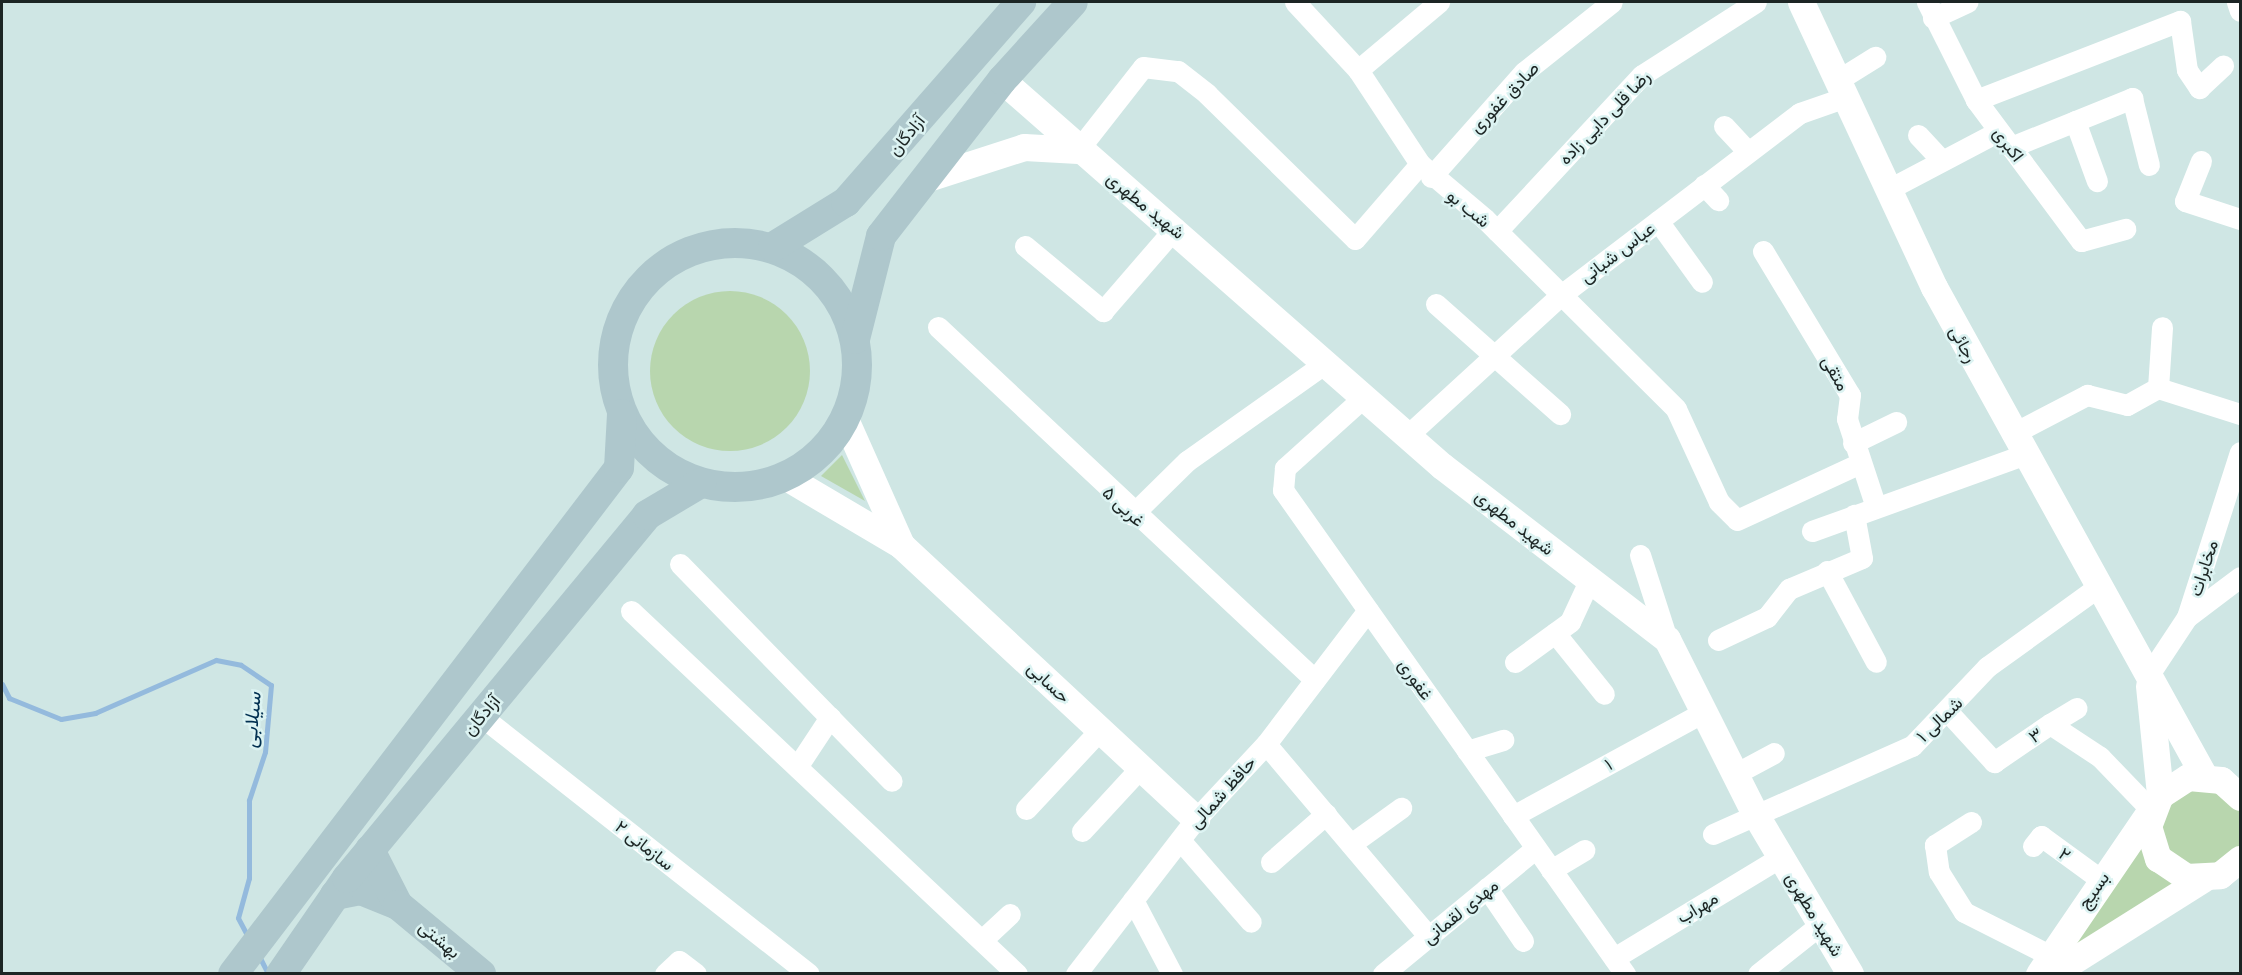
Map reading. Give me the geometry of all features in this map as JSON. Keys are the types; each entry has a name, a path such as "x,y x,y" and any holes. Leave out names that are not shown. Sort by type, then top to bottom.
{"main road":[{"name":"آزادگان","path":"773,248 846,202 1021,2"},
{"path":"622,414 641,444 668,468 701,483 730,488 786,477 821,453 845,419 857,380 855,339 881,237 1002,80 1073,2"},
{"path":"233,974 619,468 622,414 612,375 615,335 631,298 658,268 693,248 733,242 773,248 810,268 839,299 855,339"},
{"name":"آزادگان","path":"282,971 335,895 370,850 647,514 701,483"},
{"path":"370,850 398,905"},
{"path":"335,895 361,890 398,905"},
{"name":"بهشتی","path":"398,905 481,974"}],"street":[{"name":"شب بو","path":"1295,2 1358,70 1425,170 1497,231 1676,409 1719,502 1737,520 1858,464"},
{"path":"1358,70 1439,2"},
{"name":"صادق غفوری","path":"1425,170 1524,72 1612,2"},
{"name":"رضا قلی دایی زاده","path":"1497,231 1642,75 1756,2"},
{"name":"رجائی","path":"1801,2 1889,189 2017,445 2204,776"},
{"path":"1930,10 1968,2"},
{"path":"2238,2 2241,11"},
{"name":"اکبری","path":"1930,10 1976,100 2081,241 2125,229"},
{"path":"1976,100 2180,21 2187,70 2199,88 2223,66"},
{"name":"عباس شبانی","path":"1408,435 1561,296 1658,221 1711,193 1748,152 1800,113 1842,89 1875,57"},
{"path":"926,179 1024,147 1078,150 1143,68 1178,71 1207,94 1355,239 1425,170"},
{"name":"شهید مطهری","path":"1002,80 1078,150 1175,228 1408,435 1667,639 1754,812 1850,974"},
{"path":"1889,189 1942,161 2005,139 2075,121 2132,98 2149,165"},
{"path":"2075,121 2097,181"},
{"path":"1724,126 1748,152"},
{"path":"1918,135 1942,161"},
{"path":"2201,161 2186,201 2241,219"},
{"path":"1658,221 1702,282"},
{"path":"1025,246 1103,310 1175,228"},
{"name":"متقی","path":"1763,251 1850,395 1847,419 1858,464 1876,507"},
{"path":"1436,304 1496,354 1560,414"},
{"name":"۵ غربی","path":"938,327 1132,515 1315,680"},
{"path":"2158,388 2162,327"},
{"path":"1132,515 1187,461 1327,362"},
{"path":"1812,531 1876,507 2017,445 2087,395 2127,405 2158,388 2241,414"},
{"name":"غفوری","path":"1365,396 1285,468 1283,490 1619,966"},
{"name":"حسابی","path":"845,419 901,545"},
{"path":"1853,443 1896,423"},
{"name":"مخابرات","path":"2148,676 2187,617 2241,452"},
{"name":"حسابی","path":"786,477 901,545 1141,767 1188,830"},
{"path":"1718,640 1767,617 1789,589 1862,558 1854,515"},
{"path":"1640,555 1667,639"},
{"path":"680,564 892,781"},
{"path":"1827,571 1876,662"},
{"path":"2187,617 2241,576"},
{"path":"1515,662 1570,622 1590,579"},
{"name":"۱ شمالی","path":"1713,834 1754,812 1912,746 1949,712 1987,667 2098,586"},
{"name":"حافظ شمالی","path":"1076,974 1188,830 1266,744 1368,610"},
{"path":"631,611 1017,974"},
{"path":"1555,633 1604,694"},
{"path":"2148,676 2156,802 2151,843 2158,858 2186,877 2203,879"},
{"path":"2050,724 2077,708"},
{"name":"۱","path":"1513,816 1704,712"},
{"name":"۳","path":"1949,712 1994,762 2050,724 2100,757 2156,802"},
{"name":"سازمانی ۲","path":"481,716 809,974"},
{"path":"797,767 830,717"},
{"path":"1026,809 1100,730"},
{"path":"1467,751 1503,740"},
{"path":"1266,744 1428,936"},
{"path":"1735,774 1774,753"},
{"path":"1082,831 1141,767"},
{"path":"2156,802 2180,780 2204,776 2239,792"},
{"name":"بسیج","path":"2047,967 2100,879 2156,802"},
{"path":"1351,844 1401,808"},
{"path":"1271,862 1326,814"},
{"path":"1971,822 1935,845 1939,872 1964,912 2047,967 2203,879 2239,863"},
{"path":"1188,830 1251,922"},
{"name":"۲","path":"2033,846 2041,836 2100,879"},
{"name":"مهدی لقمانی","path":"1383,974 1536,848"},
{"path":"1551,870 1584,850"},
{"name":"مهراب","path":"1619,966 1781,857"},
{"path":"1487,888 1523,941"},
{"path":"1133,900 1172,974"},
{"path":"982,940 1010,914"},
{"path":"1758,974 1821,924"},
{"path":"665,974 679,961 696,974"}],"green space":[{"path":"730,291 761,297 787,314 804,340 810,371 804,402 787,428 761,445 730,451 699,445 673,428 656,402 650,371 656,340 673,314 699,297"},
{"path":"842,455 865,501 821,476"},
{"path":"2209,784 2240,807 2240,849 2205,873 2165,855 2159,811 2166,798"},
{"path":"2143,829 2186,884 2049,969"}],"waterway":[{"name":"سیلابی","path":"2,684 9,698 61,719 95,713 216,660 241,665 271,685 265,752 249,800 249,878 238,918 248,937"},
{"name":"سیلابی","path":"259,956 268,974"}]}
